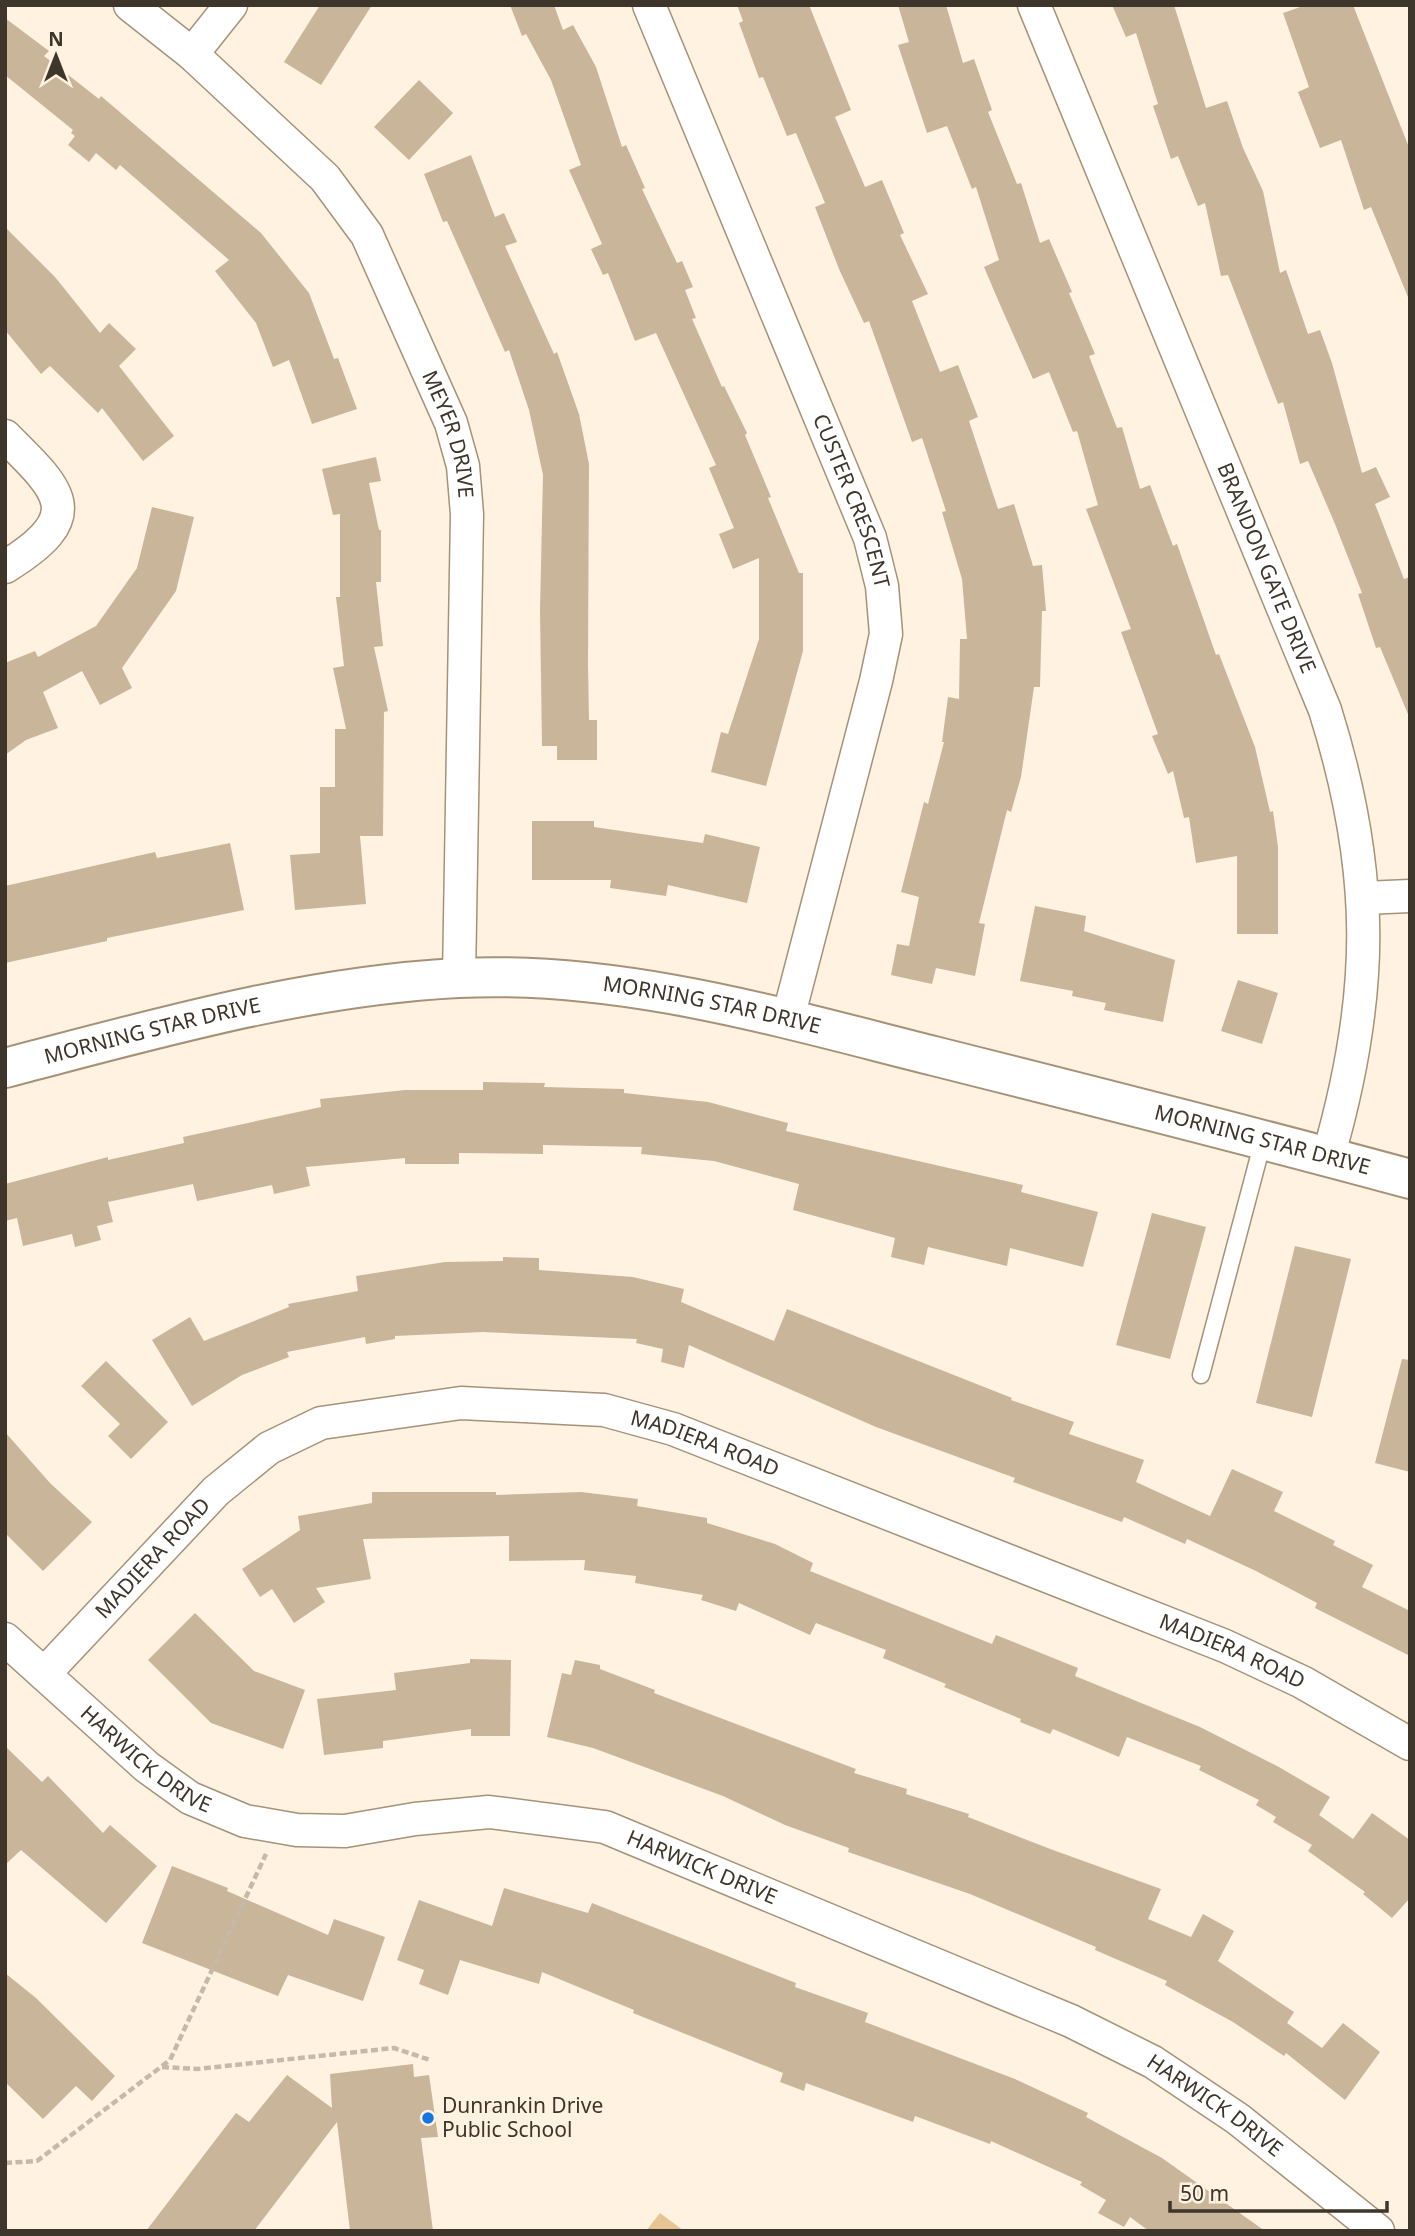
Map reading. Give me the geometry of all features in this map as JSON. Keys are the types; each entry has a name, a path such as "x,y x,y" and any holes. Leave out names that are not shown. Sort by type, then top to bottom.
{"street":[{"name":"MEYER DRIVE","path":"130,5 192,54 325,178 346,204 367,235 451,423 463,466 467,514 459,978"},
{"path":"192,54 231,5"},
{"name":"CUSTER CRESCENT","path":"649,5 870,538 882,586 886,634 876,681 788,1018"},
{"name":"BRANDON GATE DRIVE","path":"1034,5 1325,710 1349,794 1364,898 1363,979 1345,1099 1328,1157"},
{"path":"5,436 50,481 59,508 50,533 32,550 5,567"},
{"path":"1364,898 1410,896"},
{"name":"MORNING STAR DRIVE","path":"5,1068 241,1007 366,986 459,978 536,978 631,989 788,1018 1410,1179"},
{"name":"MADIERA ROAD","path":"44,1674 216,1490 269,1448 321,1423 461,1403 512,1404 604,1410 724,1447 1225,1646 1302,1682 1410,1744"},
{"name":"HARWICK DRIVE","path":"5,1639 146,1767 190,1798 246,1821 297,1830 345,1831 415,1819 489,1812 605,1827 1071,2021 1153,2062 1238,2119 1378,2231"}],"lane":[{"path":"1201,1375 1263,1141"}],"path":[{"path":"5,2163 37,2161 170,2060 259,1874 273,1826"},
{"path":"161,2067 197,2069 394,2048 430,2060"}],"shaded area":[{"path":"660,2213 684,2231 646,2231"}],"building":[{"path":"320,5 372,5 321,85 284,62"},
{"path":"510,5 554,5 563,30 573,25 596,67 622,147 626,145 645,188 642,189 677,263 682,261 693,287 685,290 696,318 692,319 722,387 724,386 747,433 745,435 771,497 768,498 799,573 803,573 803,651 766,786 711,772 721,732 728,734 759,639 759,558 733,569 719,534 734,528 709,468 716,465 656,333 635,341 608,273 603,275 591,249 602,244 569,170 581,165 551,80 526,34 522,36"},
{"path":"737,5 809,5 851,110 835,117 865,187 882,180 904,233 900,235 928,294 912,301 940,372 958,365 978,417 969,421 998,509 1014,504 1033,566 1042,565 1046,611 1042,611 1040,687 1034,687 1021,777 1011,812 1007,810 979,923 985,924 975,976 936,968 932,984 891,975 897,944 909,946 919,897 901,892 924,802 928,804 944,742 948,697 959,699 960,639 967,639 962,579 942,512 946,511 922,438 912,442 869,321 864,323 839,269 815,207 825,203 796,133 787,136 763,77 759,78 739,23 743,21"},
{"path":"898,5 946,5 963,63 974,59 992,110 988,112 1017,184 1021,183 1040,243 1049,239 1072,292 1069,293 1095,354 1089,356 1117,428 1122,427 1140,489 1150,485 1173,546 1177,544 1216,655 1219,654 1255,747 1270,812 1273,811 1278,847 1278,934 1237,934 1237,856 1196,863 1189,817 1184,818 1173,771 1168,774 1152,736 1158,734 1121,632 1131,629 1086,509 1098,505 1077,431 1073,432 1049,372 1033,379 998,300 984,267 999,260 976,187 972,189 947,126 927,133 898,45 909,42"},
{"path":"1112,5 1174,5 1206,108 1227,101 1243,148 1263,191 1280,273 1286,270 1308,334 1320,330 1332,363 1362,473 1376,467 1390,497 1375,504 1404,579 1410,577 1410,719 1380,647 1376,648 1358,594 1362,593 1308,461 1300,464 1283,402 1278,404 1228,275 1221,276 1205,203 1198,206 1178,156 1171,159 1153,106 1158,104 1136,33 1126,37"},
{"path":"1306,5 1353,5 1410,150 1410,302 1371,207 1364,210 1341,140 1320,148 1298,92 1309,87 1283,13"},
{"path":"5,18 49,51 44,56 99,99 101,96 261,233 309,293 334,359 338,358 357,409 312,424 289,360 273,367 256,323 215,271 229,260 120,165 116,170 96,153 89,162 68,145 75,136 71,133 73,130 5,75"},
{"path":"419,80 453,113 409,160 374,127"},
{"path":"471,155 495,217 504,213 517,242 505,246 554,354 557,352 579,414 589,464 589,720 597,720 597,760 557,760 557,746 542,746 540,611 543,475 529,410 509,350 505,352 447,221 443,222 424,174"},
{"path":"5,227 55,277 100,333 109,323 136,349 119,366 174,436 143,461 102,408 98,413 50,366 41,374 5,330"},
{"path":"376,457 381,481 369,483 381,530 381,582 376,582 383,646 374,647 388,711 384,712 383,836 360,836 366,904 295,910 290,855 320,853 320,787 335,787 335,729 346,729 333,668 344,666 336,597 340,597 340,514 333,515 322,469"},
{"path":"152,507 194,517 176,591 122,668 132,688 100,705 82,671 43,692 58,728 26,740 5,755 5,663 35,651 38,657 96,626 137,568"},
{"path":"532,821 594,821 594,827 703,843 705,834 760,847 747,903 668,885 666,896 610,888 611,880 532,880"},
{"path":"230,843 244,910 107,938 107,941 5,963 5,886 155,852 157,858"},
{"path":"1035,906 1086,916 1084,931 1175,960 1163,1022 1104,1010 1106,1003 1072,996 1073,991 1020,981"},
{"path":"1238,980 1278,993 1262,1044 1221,1031"},
{"path":"483,1082 624,1089 624,1093 708,1102 788,1123 786,1131 1023,1185 1021,1192 1098,1212 1083,1267 1010,1248 1007,1266 928,1247 924,1265 891,1257 895,1238 793,1210 799,1184 714,1161 641,1154 642,1147 543,1145 543,1154 459,1153 459,1164 405,1164 405,1158 306,1167 310,1186 274,1194 272,1185 197,1201 193,1184 108,1202 113,1222 97,1226 101,1240 75,1247 72,1234 23,1246 17,1218 5,1221 5,1184 108,1157 108,1160 184,1143 183,1137 321,1107 320,1099 405,1090 483,1090"},
{"path":"1152,1213 1206,1227 1170,1359 1116,1345"},
{"path":"1295,1246 1351,1259 1312,1417 1256,1403"},
{"path":"503,1257 539,1258 539,1270 633,1277 684,1289 681,1302 774,1341 787,1309 1012,1398 1011,1400 1074,1422 1069,1434 1144,1460 1136,1482 1210,1516 1232,1469 1283,1492 1274,1511 1335,1541 1333,1545 1373,1565 1362,1587 1410,1611 1410,1656 1315,1608 1317,1603 1187,1539 1185,1544 1124,1517 1122,1522 1013,1482 1015,1478 876,1427 689,1345 684,1368 661,1362 663,1349 636,1343 637,1339 483,1332 395,1336 395,1339 366,1344 365,1337 287,1352 289,1357 242,1375 192,1406 152,1340 190,1317 204,1341 289,1307 288,1304 358,1291 356,1276 445,1262 503,1261"},
{"path":"1402,1359 1410,1360 1410,1472 1375,1463"},
{"path":"106,1361 168,1422 131,1459 108,1436 120,1424 81,1386"},
{"path":"5,1432 50,1483 92,1522 43,1571 5,1533"},
{"path":"372,1492 496,1492 496,1495 581,1492 638,1499 637,1506 707,1518 707,1523 775,1544 813,1563 810,1571 992,1644 996,1635 1078,1668 1075,1676 1200,1727 1279,1767 1330,1797 1319,1815 1353,1839 1372,1813 1410,1840 1410,1898 1392,1918 1363,1894 1365,1892 1308,1851 1312,1845 1273,1822 1276,1817 1256,1805 1259,1800 1199,1770 1201,1766 1127,1737 1119,1757 1053,1729 1050,1734 944,1687 946,1684 883,1658 886,1650 816,1623 810,1635 739,1603 736,1611 701,1600 703,1595 635,1583 636,1576 584,1570 585,1560 509,1561 509,1536 363,1539 371,1579 316,1588 325,1602 294,1623 272,1589 260,1597 242,1569 300,1530 298,1516 372,1503"},
{"path":"195,1613 254,1671 305,1690 283,1749 211,1723 148,1660"},
{"path":"470,1659 511,1660 510,1736 471,1736 471,1729 383,1741 383,1748 324,1755 317,1699 396,1690 394,1673 470,1663"},
{"path":"575,1660 600,1665 600,1669 655,1690 654,1693 856,1769 854,1773 907,1789 906,1794 969,1814 968,1817 1161,1889 1148,1919 1191,1937 1203,1914 1234,1931 1218,1961 1294,2012 1287,2023 1322,2048 1343,2023 1380,2052 1345,2100 1286,2053 1284,2056 1233,2022 1165,1985 1167,1981 1095,1950 1096,1947 970,1894 848,1852 849,1848 785,1825 723,1796 593,1748 547,1737 562,1673 571,1675"},
{"path":"5,1746 42,1782 48,1776 103,1833 110,1825 157,1866 106,1923 21,1850 5,1865"},
{"path":"172,1866 228,1888 227,1891 328,1935 334,1919 385,1937 363,2001 288,1975 278,1996 142,1943"},
{"path":"504,1888 588,1913 592,1903 796,1983 795,1987 868,2013 865,2022 1015,2079 1088,2113 1086,2117 1162,2158 1265,2231 1149,2231 1130,2217 1124,2227 1098,2213 1106,2200 1080,2185 1082,2182 991,2141 990,2144 915,2116 913,2122 806,2083 804,2091 780,2082 783,2073 633,2013 634,2010 542,1972 539,1984 460,1960 448,1995 419,1984 424,1970 397,1960 419,1900 492,1926"},
{"path":"5,1973 36,1998 115,2076 92,2101 76,2086 43,2119 5,2082"},
{"path":"413,2064 414,2077 429,2075 438,2137 421,2138 433,2231 350,2231 337,2122 254,2231 146,2231 236,2113 249,2122 287,2075 332,2108 330,2074"}],"place":[{"name":"Dunrankin Drive Public School","path":"428,2118"}]}
